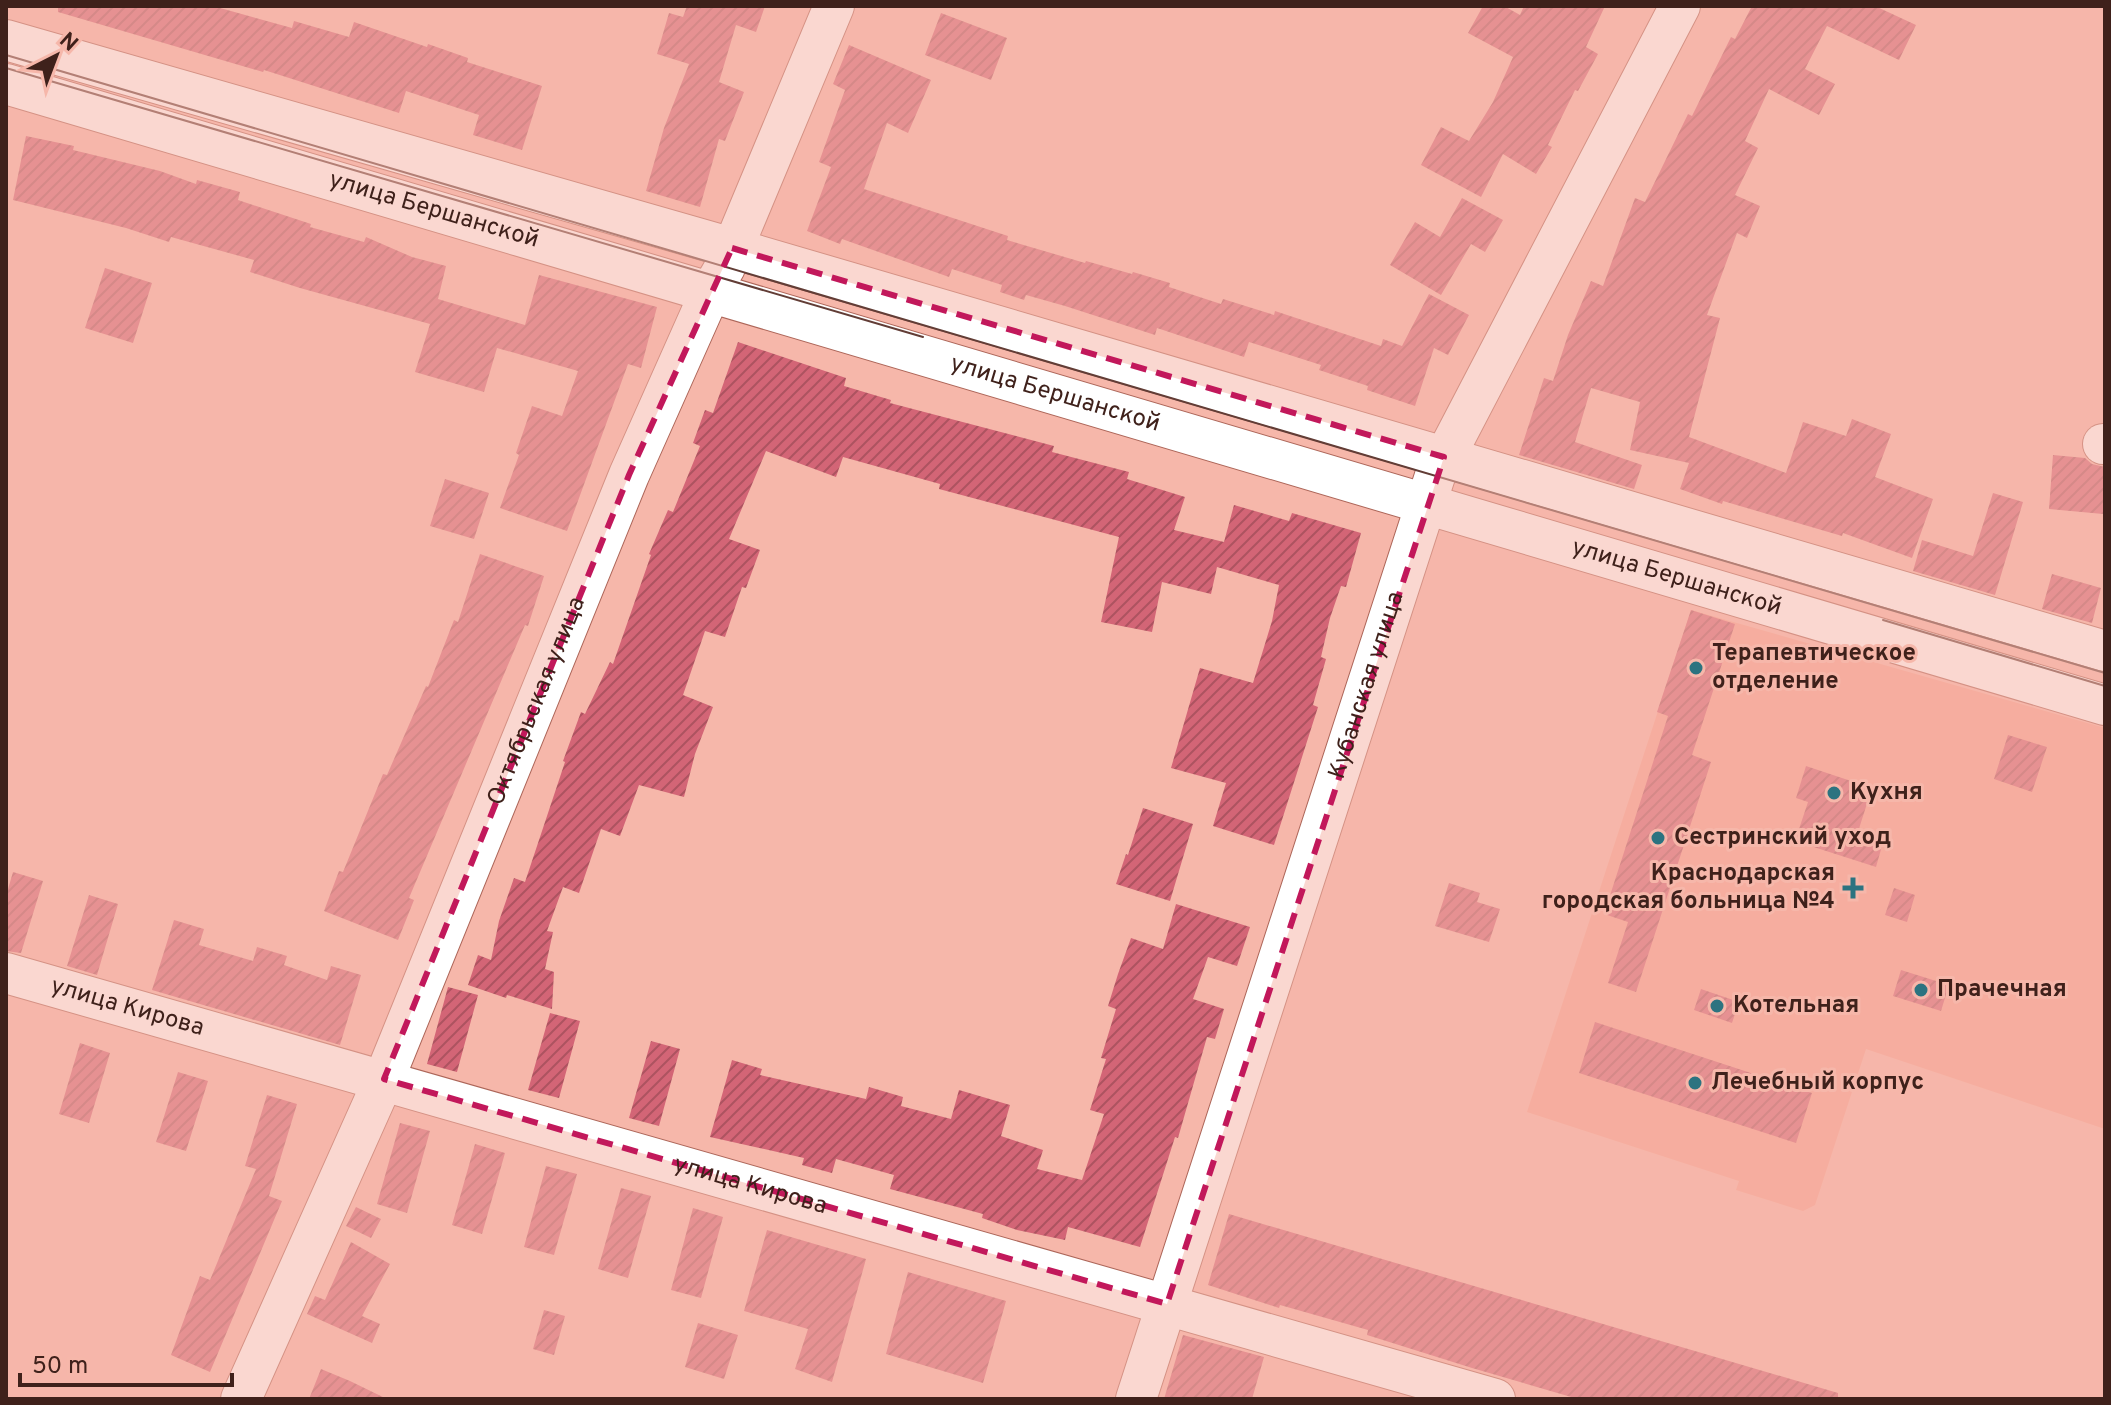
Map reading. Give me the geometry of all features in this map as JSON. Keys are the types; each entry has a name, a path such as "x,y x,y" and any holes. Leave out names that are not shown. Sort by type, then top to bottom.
{"street":[{"name":"Октябрьская улица","path":"241,1399 384,1079 629,475 732,248 834,6"},
{"name":"Кубанская улица","path":"1136,1399 1425,503 1444,457 1680,6"},
{"name":"улица Бершанской","path":"6,40 732,248 2105,651"},
{"name":"улица Бершанской","path":"6,84 2105,705"},
{"name":"улица Кирова","path":"6,973 1495,1399"}],"highlighted area":[{"path":"732,248 1444,457 1167,1304 384,1079 629,475"}],"shaded area":[{"name":"Краснодарская городская больница №4","path":"1691,610 2105,728 2105,1129 1866,1049 1815,1205 1803,1211 1736,1190 1739,1181 1527,1112"}],"building":[{"path":"58,6 213,6 292,28 294,21 349,37 354,22 427,47 428,44 468,58 467,62 542,86 522,150 473,135 479,115 406,91 399,113 264,70 58,12"},
{"path":"687,6 765,6 756,32 736,25 719,82 744,92 725,141 719,139 700,207 646,191 664,128 689,64 657,54 669,13 683,17"},
{"path":"1483,6 1504,6 1520,15 1524,6 1605,6 1586,47 1598,54 1578,91 1575,90 1548,145 1552,147 1536,174 1503,154 1481,197 1421,165 1441,127 1469,141 1493,102 1513,57 1468,33"},
{"path":"1752,6 1875,6 1916,25 1899,60 1827,26 1805,69 1835,84 1819,115 1769,89 1745,141 1758,148 1735,195 1760,206 1747,238 1737,233 1707,315 1720,318 1689,437 1786,473 1803,422 1846,436 1852,419 1891,434 1875,477 1933,499 1912,558 1843,533 1842,536 1723,501 1722,504 1680,489 1689,463 1630,450 1640,402 1591,388 1575,442 1642,465 1634,489 1519,455 1544,378 1553,381 1591,281 1603,286 1635,198 1645,202 1688,114 1692,116 1731,37 1735,39"},
{"path":"941,13 1007,38 991,80 925,55"},
{"path":"849,45 931,80 908,133 887,123 864,189 1008,236 1007,240 1170,283 1169,287 1221,304 1223,299 1274,315 1275,311 1381,346 1383,339 1402,346 1429,294 1469,315 1448,355 1434,348 1415,406 1319,370 1321,365 1249,342 1244,357 1157,328 1155,335 1026,295 1024,300 1000,292 1002,285 952,269 949,277 842,239 840,244 807,231 831,167 819,162 845,90 833,84"},
{"path":"26,136 74,146 73,150 160,171 196,184 197,180 240,192 238,200 311,224 310,227 364,242 366,237 412,257 446,266 438,299 525,325 539,275 657,307 641,368 628,364 567,531 500,508 532,406 562,416 578,371 497,348 484,392 415,372 430,324 250,272 254,260 171,237 169,242 13,200"},
{"path":"1462,198 1503,220 1485,252 1471,244 1441,295 1390,265 1415,222 1440,237"},
{"path":"105,268 152,283 133,343 85,328"},
{"path":"738,342 846,378 844,386 891,400 890,403 1054,446 1052,452 1129,472 1127,479 1185,497 1174,530 1224,542 1234,505 1289,521 1292,513 1361,533 1346,587 1341,586 1330,618 1321,657 1326,659 1313,705 1318,707 1274,845 1213,826 1226,783 1171,768 1200,668 1253,683 1272,621 1279,585 1217,567 1211,594 1162,582 1152,632 1101,622 1119,537 939,489 940,484 843,457 836,477 766,451 729,539 760,550 746,588 742,587 725,637 705,631 683,695 713,707 695,754 684,797 639,785 620,836 601,829 579,893 563,887 547,931 553,932 545,969 554,972 552,1009 468,985 478,955 491,960 499,921 514,878 525,882 581,712 585,714 610,662 613,664 649,554 668,510 673,512 700,446 693,443 705,410 713,413"},
{"path":"2053,455 2085,458 2092,464 2105,467 2103,514 2049,509"},
{"path":"445,479 489,493 474,539 430,526"},
{"path":"1993,493 2023,502 1995,595 1913,571 1922,540 1973,556"},
{"path":"480,554 544,576 528,626 525,625 409,898 414,900 398,940 324,911 383,774 387,775 428,687 454,620 458,622"},
{"path":"2052,574 2101,588 2092,623 2042,609"},
{"path":"1691,610 1735,624 1692,755 1711,762 1636,992 1608,983 1628,922 1604,914 1668,716 1657,712"},
{"path":"2008,735 2047,747 2032,792 1994,779"},
{"path":"1806,766 1872,788 1856,838 1882,846 1876,867 1795,841 1808,802 1796,798"},
{"path":"1143,808 1193,824 1170,901 1116,884"},
{"path":"13,872 43,881 21,953 6,951 6,896"},
{"path":"1449,883 1480,893 1477,902 1500,909 1489,942 1435,926"},
{"path":"1894,888 1915,895 1907,922 1885,915"},
{"path":"89,895 118,904 97,975 67,966"},
{"path":"1176,904 1250,927 1237,966 1208,957 1193,999 1224,1009 1215,1039 1207,1037 1178,1138 1175,1137 1140,1247 1068,1227 1065,1240 1017,1230 982,1218 983,1214 890,1189 894,1175 836,1159 832,1173 802,1165 804,1158 710,1137 732,1060 762,1069 760,1075 866,1099 869,1087 903,1097 901,1106 951,1119 959,1090 1010,1105 1001,1136 1043,1150 1037,1169 1082,1180 1104,1114 1090,1110 1106,1059 1101,1058 1116,1009 1108,1006 1118,974 1131,938 1163,949"},
{"path":"174,920 204,929 199,945 253,961 257,947 287,956 284,965 327,980 331,966 361,975 340,1045 152,990"},
{"name":"Прачечная","path":"1901,970 1949,985 1941,1011 1893,996"},
{"path":"448,987 478,995 457,1072 427,1064"},
{"name":"Котельная","path":"1701,989 1739,1002 1732,1023 1694,1010"},
{"path":"550,1013 580,1021 559,1098 528,1090"},
{"name":"Лечебный корпус","path":"1595,1022 1812,1093 1796,1143 1579,1073"},
{"path":"651,1041 680,1049 659,1126 629,1118"},
{"path":"80,1043 110,1053 89,1123 59,1114"},
{"path":"178,1072 208,1081 186,1151 156,1142"},
{"path":"267,1095 297,1104 269,1196 282,1201 210,1372 171,1355 200,1276 210,1280 256,1169 245,1166"},
{"path":"400,1123 430,1131 407,1213 377,1204"},
{"path":"475,1144 505,1153 482,1234 452,1225"},
{"path":"546,1166 577,1174 554,1255 524,1247"},
{"path":"621,1188 651,1196 628,1278 598,1269"},
{"path":"356,1207 381,1219 371,1238 346,1226"},
{"path":"693,1208 723,1217 701,1298 671,1290"},
{"path":"1229,1214 1838,1393 1838,1399 1578,1399 1472,1368 1367,1335 1368,1330 1280,1305 1279,1308 1208,1285"},
{"path":"767,1230 866,1259 832,1382 795,1369 808,1329 744,1311"},
{"path":"351,1242 390,1264 362,1316 380,1324 372,1343 307,1314 315,1296 325,1300"},
{"path":"908,1272 1006,1301 983,1383 886,1354"},
{"path":"544,1310 565,1316 554,1355 533,1349"},
{"path":"698,1323 738,1335 724,1379 685,1367"},
{"path":"1183,1335 1264,1357 1252,1399 1164,1399"},
{"path":"321,1369 350,1381 387,1399 309,1399"}],"tram line":[{"path":"6,55 2105,673"},
{"path":"6,68 923,337"},
{"path":"1883,620 2105,686"}],"place":[{"name":"Терапевтическое отделение","path":"1696,668"},
{"name":"Кухня","path":"1834,793"},
{"name":"Сестринский уход","path":"1658,838"},
{"name":"Краснодарская городская больница №4","path":"1853,888"},
{"name":"Прачечная","path":"1921,990"},
{"name":"Котельная","path":"1717,1006"},
{"name":"Лечебный корпус","path":"1695,1083"}]}
